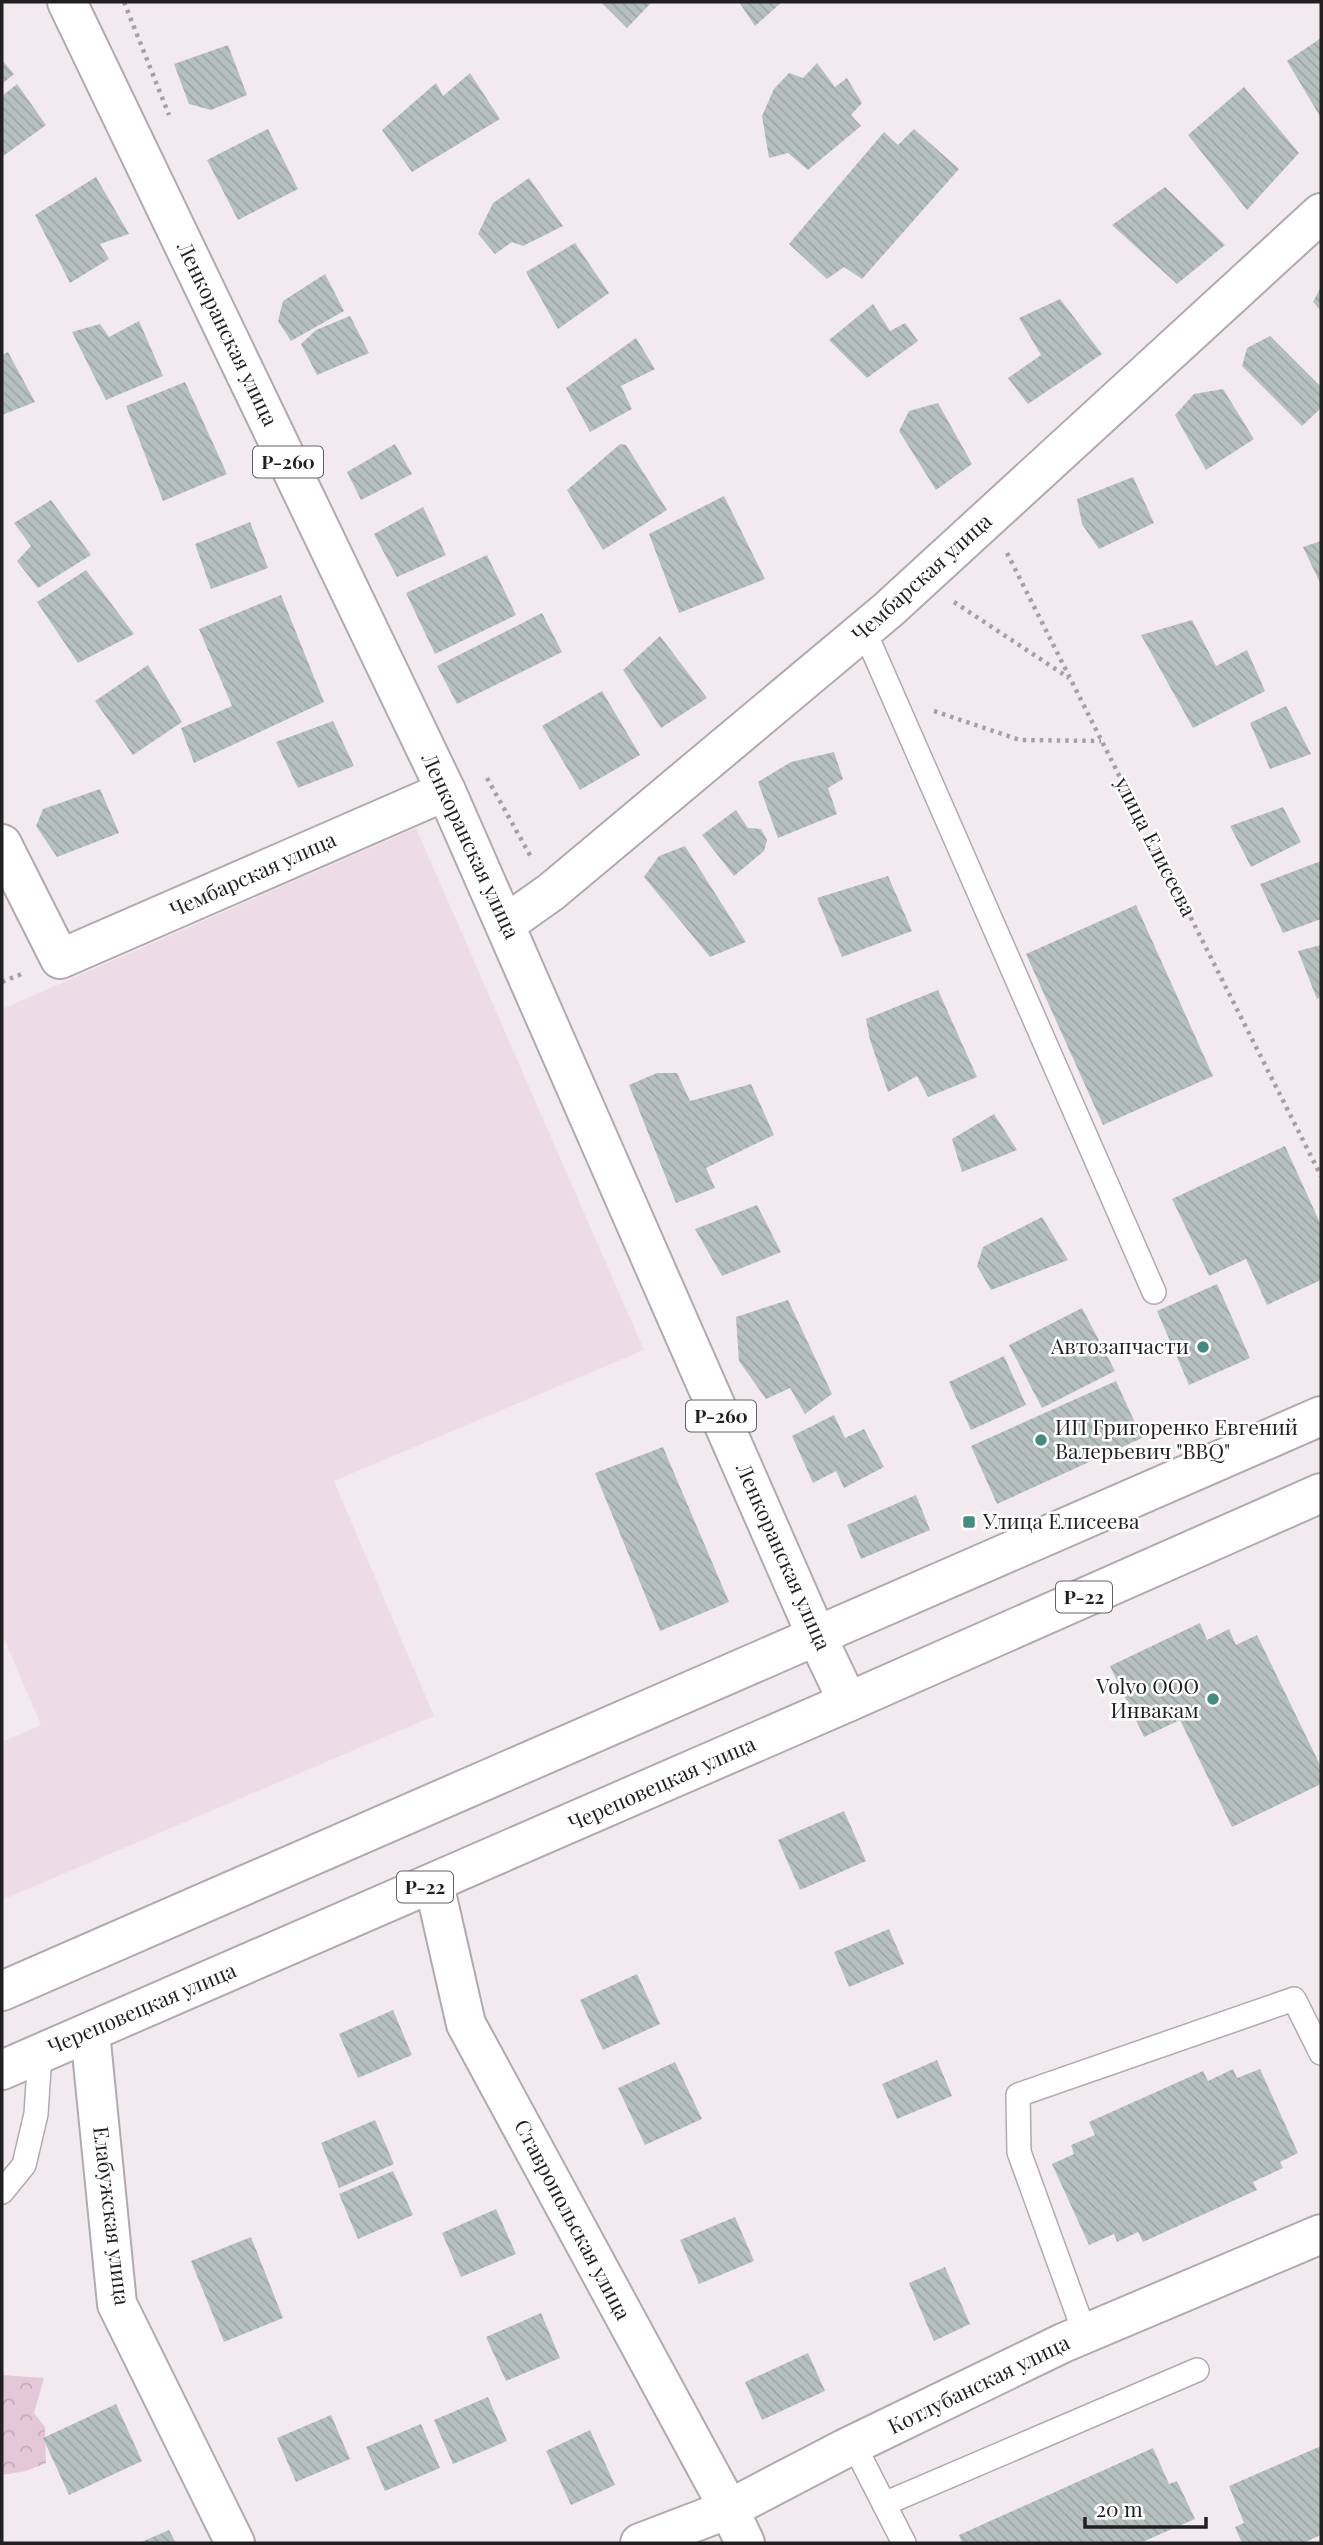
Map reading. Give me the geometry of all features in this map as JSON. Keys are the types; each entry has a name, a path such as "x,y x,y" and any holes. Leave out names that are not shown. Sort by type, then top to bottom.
{"main road":[{"name":"Ленкоранская улица","path":"66,2 446,791 817,1637 848,1702"},
{"name":"Чембарская улица","path":"506,924 551,892 864,630 1321,213"},
{"name":"Чембарская улица","path":"2,844 60,959 446,791"},
{"path":"2,1989 1321,1416"},
{"name":"Череповецкая улица","path":"2,2070 433,1884 1321,1493"},
{"name":"Ставропольская улица","path":"433,1884 466,2024 737,2526"},
{"name":"Елабужская улица","path":"90,2032 117,2304 235,2543"},
{"name":"Котлубанская улица","path":"640,2543 737,2526 853,2445 1085,2334 1321,2234"}],"lane":[{"path":"864,630 1154,1292"},
{"path":"1085,2334 1019,2152 1018,2095 1294,1999 1321,2053"},
{"path":"2,2192 24,2165 36,2114 40,2053"},
{"path":"884,2504 1197,2370"},
{"path":"853,2445 904,2543"}],"path":[{"name":"улица Елисеева","path":"989,518 1321,1176"},
{"path":"921,580 1070,679"},
{"path":"893,698 1020,740 1101,741"}],"shaded area":[{"path":"416,828 644,1350 334,1481 434,1716 2,1900 2,1742 41,1725 2,1634 2,1009"}],"green space":[{"path":"2,2375 44,2378 34,2413 45,2427 46,2463 26,2471 2,2475"}],"building":[{"path":"601,2 652,2 627,28"},
{"path":"739,2 782,2 755,26"},
{"path":"1321,38 1321,118 1287,61"},
{"path":"228,45 247,95 211,110 189,104 174,64"},
{"path":"2,60 14,74 2,84"},
{"path":"817,63 835,87 847,78 862,103 851,115 861,126 808,170 788,153 769,158 762,116 774,89 789,73 803,78"},
{"path":"470,73 500,119 412,172 382,130 436,83 443,96"},
{"path":"17,84 46,125 2,157 2,96"},
{"path":"1244,87 1299,153 1247,210 1188,135"},
{"path":"268,129 298,189 238,220 207,160"},
{"path":"914,129 959,169 862,279 844,267 827,279 789,244 884,132 898,145"},
{"path":"96,177 129,234 100,244 109,259 70,283 35,215"},
{"path":"529,178 563,226 523,246 512,242 495,254 478,234 493,203"},
{"path":"1165,187 1225,245 1177,284 1112,225"},
{"path":"575,243 609,293 558,329 526,272"},
{"path":"325,274 344,311 291,341 278,321 283,301"},
{"path":"1321,287 1321,311 1313,302"},
{"path":"1060,299 1102,354 1028,404 1008,378 1041,355 1019,318"},
{"path":"873,304 890,331 905,323 918,341 867,378 829,340"},
{"path":"350,316 369,353 317,375 301,344 316,330"},
{"path":"139,321 163,376 106,400 72,332 100,324 109,337"},
{"path":"1270,336 1321,387 1321,408 1302,426 1242,366 1247,348"},
{"path":"636,338 655,369 621,386 632,409 590,432 566,388"},
{"path":"8,352 35,402 2,415 2,355"},
{"path":"185,382 227,474 163,501 126,406"},
{"path":"1223,389 1254,439 1206,470 1175,415 1194,394"},
{"path":"938,403 972,464 936,490 899,431 909,411"},
{"path":"395,444 412,474 361,500 347,472"},
{"path":"620,444 626,445 667,510 603,550 567,490"},
{"path":"1133,477 1154,523 1099,549 1082,524 1077,499"},
{"path":"724,496 765,579 679,613 649,534"},
{"path":"51,500 91,555 38,588 17,561 31,546 14,523"},
{"path":"423,507 446,555 397,577 374,534"},
{"path":"250,522 268,568 211,589 195,544"},
{"path":"1321,541 1321,585 1303,547"},
{"path":"487,555 516,615 435,654 406,593"},
{"path":"86,570 134,634 78,663 37,602"},
{"path":"281,595 324,702 194,763 181,728 232,706 199,629"},
{"path":"542,613 562,652 457,704 437,666"},
{"path":"1192,620 1216,666 1247,650 1265,691 1193,728 1141,635"},
{"path":"660,636 707,698 661,728 623,670"},
{"path":"148,665 182,722 133,755 95,701"},
{"path":"602,691 640,755 580,790 542,726"},
{"path":"1286,706 1311,754 1270,769 1250,723"},
{"path":"333,721 354,766 298,788 276,742"},
{"path":"834,752 843,779 828,788 837,814 778,838 758,782 791,762"},
{"path":"100,789 119,833 57,857 36,826 43,809"},
{"path":"1283,807 1301,842 1251,867 1230,826"},
{"path":"736,810 748,828 761,829 767,840 764,851 734,876 702,835"},
{"path":"685,846 746,942 710,957 644,877 659,856"},
{"path":"1321,861 1321,919 1283,933 1260,884"},
{"path":"888,876 912,931 842,957 817,898"},
{"path":"1136,905 1213,1076 1103,1125 1026,954"},
{"path":"1321,945 1321,997 1317,999 1298,951"},
{"path":"938,990 977,1077 928,1097 917,1076 888,1092 870,1040 866,1019"},
{"path":"657,1073 677,1073 690,1101 751,1084 774,1135 706,1168 715,1188 676,1203 629,1085"},
{"path":"994,1114 1017,1150 962,1172 952,1139"},
{"path":"1285,1146 1321,1225 1321,1280 1267,1305 1246,1259 1209,1276 1172,1199"},
{"path":"757,1205 781,1252 722,1276 695,1229"},
{"path":"1042,1217 1068,1260 991,1290 977,1266 983,1247"},
{"path":"1217,1284 1250,1358 1189,1385 1157,1311"},
{"path":"788,1300 832,1394 805,1414 790,1388 766,1399 739,1361 736,1317"},
{"path":"1082,1308 1115,1371 1042,1408 1009,1345"},
{"path":"1004,1356 1026,1405 971,1430 949,1382"},
{"path":"1116,1381 1142,1438 997,1504 971,1446"},
{"path":"834,1415 845,1438 864,1429 884,1467 844,1488 836,1471 813,1483 792,1436"},
{"path":"663,1447 729,1602 660,1631 595,1473"},
{"path":"916,1495 930,1530 861,1559 847,1525"},
{"path":"1200,1623 1207,1640 1229,1629 1236,1645 1257,1635 1321,1767 1321,1784 1232,1827 1180,1720 1144,1737 1110,1666"},
{"path":"844,1811 866,1861 800,1890 778,1840"},
{"path":"889,1929 904,1964 849,1987 834,1952"},
{"path":"637,1974 660,2024 603,2050 580,2000"},
{"path":"393,2010 412,2055 358,2078 339,2034"},
{"path":"937,2060 952,2096 897,2119 882,2084"},
{"path":"675,2062 702,2119 645,2145 618,2088"},
{"path":"1233,2069 1237,2078 1260,2069 1298,2153 1280,2162 1283,2168 1253,2182 1257,2190 1143,2242 1138,2232 1117,2242 1114,2234 1089,2245 1052,2164 1074,2154 1071,2145 1095,2135 1089,2122 1203,2071 1208,2081"},
{"path":"375,2120 394,2164 339,2188 321,2143"},
{"path":"393,2171 413,2215 358,2239 339,2194"},
{"path":"496,2209 516,2254 461,2277 442,2233"},
{"path":"735,2217 754,2261 699,2284 680,2240"},
{"path":"251,2237 283,2318 224,2342 191,2261"},
{"path":"945,2267 970,2324 934,2341 909,2283"},
{"path":"541,2313 560,2358 506,2381 486,2337"},
{"path":"808,2353 825,2391 762,2420 745,2382"},
{"path":"488,2397 507,2441 453,2464 434,2420"},
{"path":"116,2404 142,2461 69,2495 43,2438"},
{"path":"331,2415 350,2459 296,2482 277,2438"},
{"path":"421,2424 440,2468 385,2491 366,2447"},
{"path":"590,2430 615,2485 571,2505 546,2451"},
{"path":"1321,2446 1321,2535 1303,2543 1242,2543 1235,2527 1244,2523 1229,2486"},
{"path":"1153,2448 1169,2484 1177,2481 1195,2519 1140,2543 962,2543 959,2535"},
{"path":"169,2530 176,2543 139,2543"}],"place":[{"name":"Автозапчасти","path":"1203,1347"},
{"name":"ИП Григоренко Евгений Валерьевич \"BBQ\"","path":"1041,1440"},
{"name":"Улица Елисеева","path":"969,1522"},
{"name":"Volvo ООО Инвакам","path":"1213,1699"}]}
